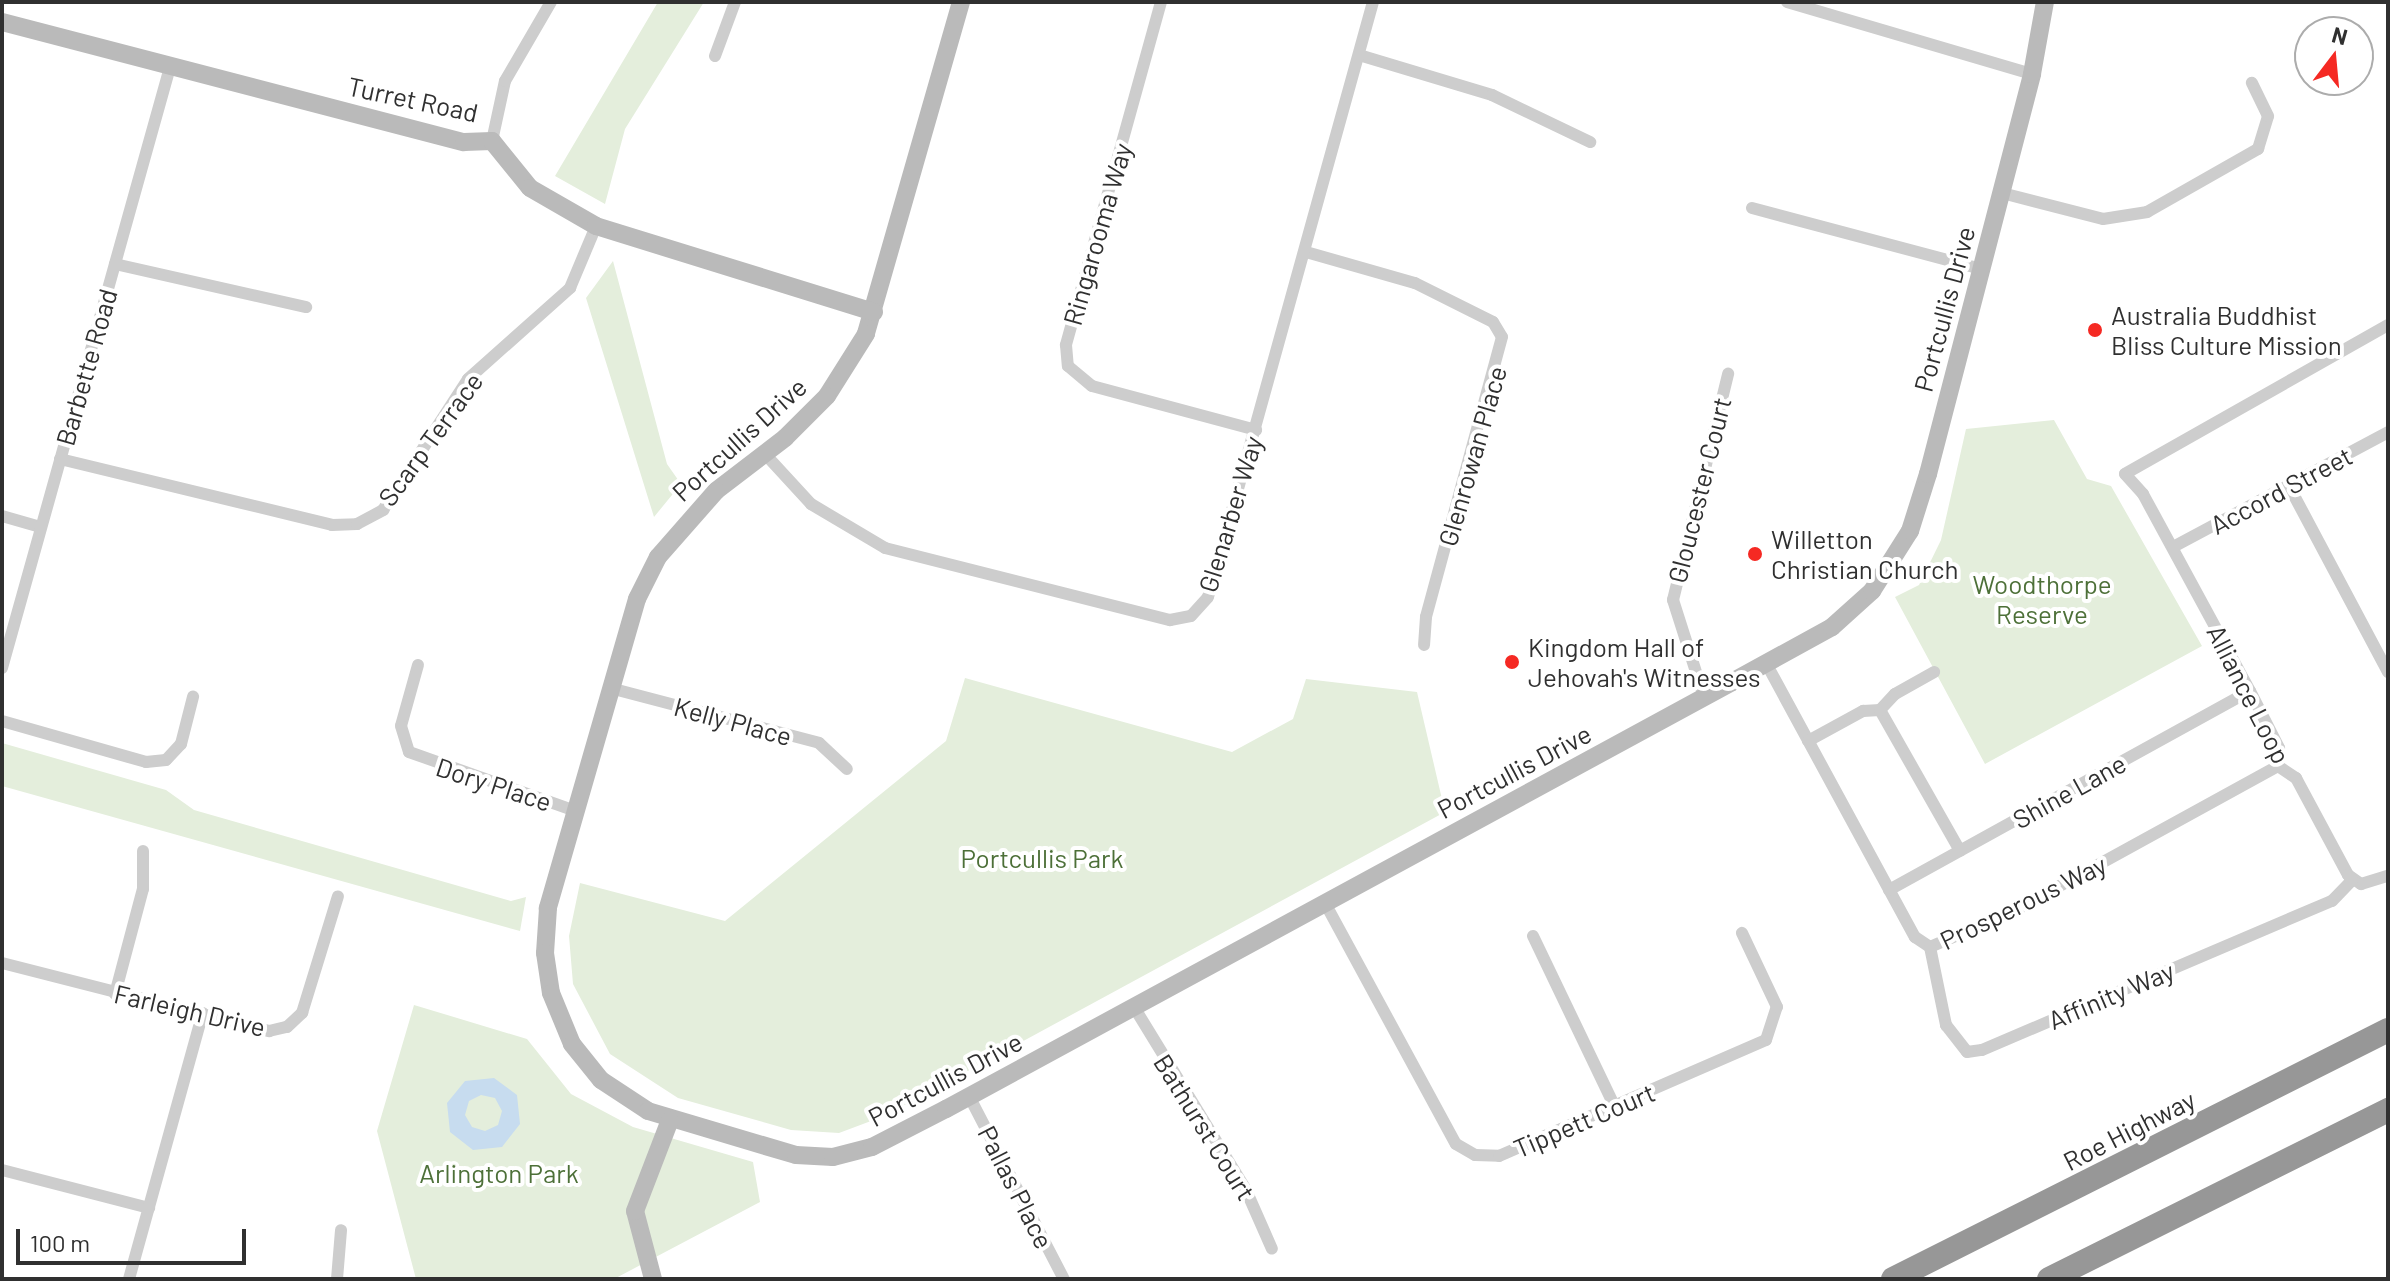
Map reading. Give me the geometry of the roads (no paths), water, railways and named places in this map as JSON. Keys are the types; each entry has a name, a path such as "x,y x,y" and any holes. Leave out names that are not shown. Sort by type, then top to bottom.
{"highway":[{"path":"2341,1055 2388,1023"},
{"name":"Roe Highway","path":"1893,1279 2388,1030"},
{"path":"2049,1279 2388,1110"},
{"path":"2275,1166 2388,1117"}],"street":[{"path":"492,141 505,81 551,2"},
{"path":"715,56 735,2"},
{"name":"Portcullis Drive","path":"961,2 874,312 827,396 765,454 697,509 658,557 637,599 548,908 545,953 551,993 586,1064 621,1096 670,1120 796,1155 833,1157 872,1147 1832,627 1872,591 1910,531 2002,193 2032,74 2045,2"},
{"name":"Ringarooma Way","path":"1161,2 1066,345 1068,366 1092,386 1256,430"},
{"name":"Glenarber Way","path":"765,454 811,504 885,548 1170,620 1191,616 1208,597 1373,2"},
{"path":"1787,2 2032,74"},
{"name":"Portcullis Drive","path":"2032,74 2042,61 2057,2"},
{"name":"Turret Road","path":"2,22 464,142 492,141 530,188 596,226 874,312"},
{"path":"1359,55 1492,95 1590,142"},
{"name":"Barbette Road","path":"2,668 170,67"},
{"path":"2002,193 2103,219 2147,212 2258,149 2268,116 2252,83"},
{"path":"1752,208 1982,269"},
{"name":"Scarp Terrace","path":"60,459 332,525 357,524 383,510 468,379 570,288 596,226"},
{"name":"Glenrowan Place","path":"1306,252 1415,283 1493,322 1502,337 1426,617 1424,645"},
{"path":"115,264 306,307"},
{"name":"Alliance Loop","path":"2352,880 2296,778 2278,766 2279,748 2250,691 2173,547 2125,474 2388,325"},
{"name":"Gloucester Court","path":"1704,697 1675,623 1674,583 1728,374"},
{"name":"Accord Street","path":"2173,547 2388,432"},
{"path":"2289,486 2388,672"},
{"path":"2,516 40,527"},
{"name":"Prosperous Way","path":"1766,663 1915,937 1930,947 2016,910 2278,766"},
{"name":"Dory Place","path":"418,665 401,726 409,752 576,811"},
{"path":"1808,741 1863,711 1880,710 1934,672"},
{"name":"Kelly Place","path":"610,688 819,743 847,769"},
{"name":"Shine Lane","path":"1889,890 2250,691"},
{"path":"2,721 146,762 166,760 181,744 193,697"},
{"path":"1880,710 1960,851"},
{"path":"115,994 143,889 143,851"},
{"path":"2352,880 2370,883 2388,876"},
{"name":"Affinity Way","path":"1930,947 1946,1025 1967,1052 1982,1050 2332,901 2352,880"},
{"name":"Farleigh Drive","path":"2,963 269,1031 287,1027 302,1013 338,896"},
{"name":"Tippett Court","path":"1325,903 1456,1144 1475,1155 1499,1156 1755,1047 1773,1031 1777,1007 1742,933"},
{"path":"1533,936 1615,1107"},
{"name":"Bathurst Court","path":"1134,1007 1246,1190 1272,1249"},
{"path":"129,1279 203,1013"},
{"name":"Pallas Place","path":"969,1096 1064,1279"},
{"path":"653,1279 637,1237 635,1211 670,1120"},
{"path":"2,1170 149,1208"},
{"path":"337,1279 341,1230"}],"water":[{"path":"494,1078 517,1095 520,1124 502,1147 473,1150 450,1132 447,1103 465,1081","holes":["481,1095 495,1098 502,1111 498,1125 485,1131 472,1127 465,1115 469,1101"]}],"place":[{"name":"Australia Buddhist Bliss Culture Mission","path":"2095,330"},
{"name":"Willetton Christian Church","path":"1755,554"},
{"name":"Kingdom Hall of Jehovah's Witnesses","path":"1512,662"}],"park label":[{"name":"Woodthorpe Reserve","path":"2042,599"},
{"name":"Portcullis Park","path":"1042,858"},
{"name":"Arlington Park","path":"499,1173"}]}
